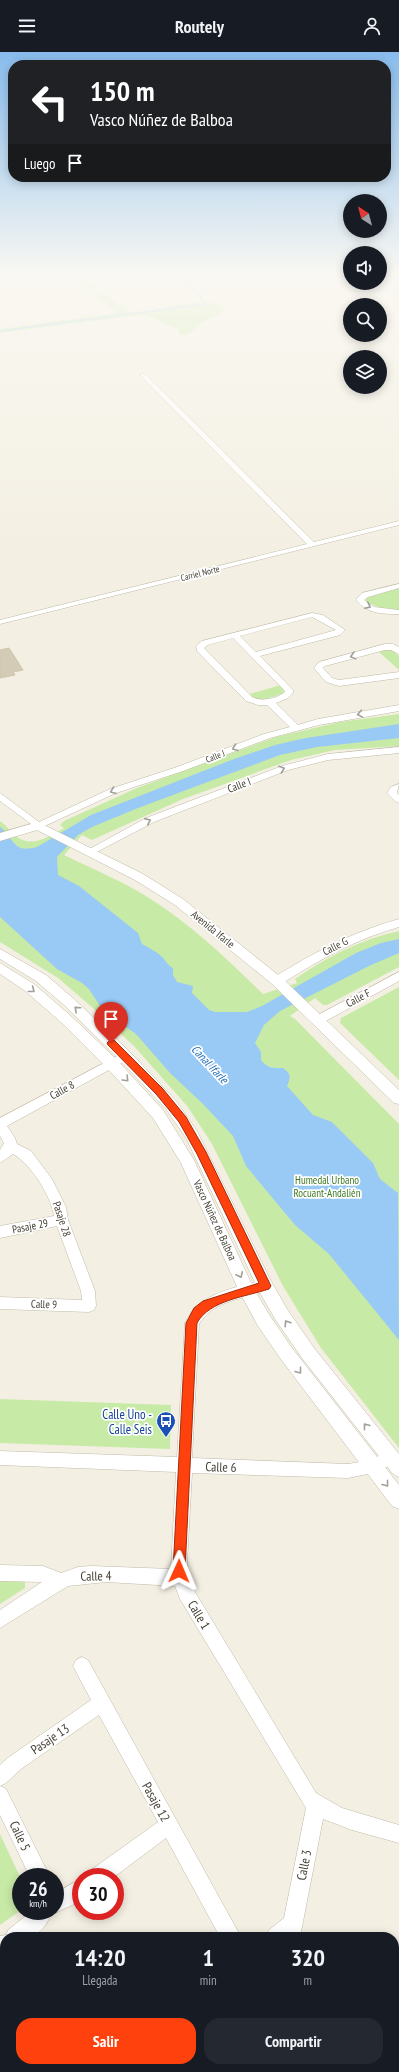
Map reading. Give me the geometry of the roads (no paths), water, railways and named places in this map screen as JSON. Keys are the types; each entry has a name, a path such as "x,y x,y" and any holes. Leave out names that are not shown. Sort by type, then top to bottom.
{"street":[{"path":"143,375 313,544"},
{"name":"Carriel Norte","path":"0,622 399,523"},
{"path":"399,586 364,595 360,599 363,604 371,608 399,612"},
{"path":"234,636 289,690 288,695 260,703 250,701 199,648 202,644 312,615 320,617 341,630 337,633 255,655"},
{"path":"399,651 393,647 385,647 322,664 318,668 329,680 338,683 399,675"},
{"path":"269,701 295,727"},
{"name":"Calle J","path":"38,826 113,791 180,770 295,727 399,708"},
{"name":"Calle I","path":"83,849 164,814 285,768 328,757 399,750"},
{"path":"399,787 394,789 392,793 399,800"},
{"name":"Avenida Ifarle","path":"0,796 38,826 152,885 179,902 280,984 399,1099"},
{"path":"6,835 38,826"},
{"name":"Calle G","path":"280,984 342,942 358,934 399,923"},
{"name":"Vasco Núñez de Balboa","path":"0,953 29,970 52,987 125,1056 171,1105 192,1135 266,1286 294,1333 395,1462"},
{"name":"Vasco Núñez de Balboa","path":"0,968 48,1003 111,1063 158,1114 178,1144 247,1291 274,1337 399,1500"},
{"name":"Calle F","path":"313,1015 399,976"},
{"name":"Calle 8","path":"11,1147 10,1138 0,1125 125,1056"},
{"path":"0,1158 11,1147"},
{"name":"Pasaje 28","path":"11,1147 26,1154 39,1169 56,1201 61,1220 88,1291 89,1306"},
{"name":"Pasaje 29","path":"0,1232 61,1220"},
{"name":"Calle 1","path":"266,1286 207,1304 198,1312 192,1323 178,1563 180,1578 186,1593 305,1791 316,1805 330,1813 399,1834"},
{"name":"Calle 9","path":"0,1302 89,1306"},
{"name":"Calle 6","path":"0,1458 338,1471 359,1470 395,1462"},
{"path":"0,1573 43,1574 61,1581"},
{"name":"Calle 4","path":"0,1620 61,1581 83,1575 180,1578"},
{"name":"Pasaje 12","path":"82,1666 228,1932"},
{"name":"Pasaje 13","path":"0,1777 15,1763 102,1703"},
{"name":"Calle 5","path":"0,1795 36,1868"},
{"name":"Calle 3","path":"291,1931 316,1805"},
{"path":"110,1868 169,1825"},
{"path":"22,1932 38,1920"}],"water":[{"name":"Humedal Urbano Rocuant-Andalién","path":"399,724 399,738 317,747 280,755 138,808 92,827 78,835 57,857 58,875 79,886 138,933 142,944 159,954 173,968 173,975 177,982 193,986 192,993 209,1010 215,1012 247,1012 262,1006 356,953 381,943 399,939 399,953 369,966 280,1011 264,1025 255,1043 261,1052 261,1060 266,1065 276,1068 283,1068 288,1072 290,1078 287,1086 313,1115 332,1122 373,1163 380,1179 398,1193 399,1340 329,1254 295,1225 246,1166 233,1136 203,1104 170,1073 136,1034 104,1012 89,989 82,983 57,969 0,917 0,827 18,847 29,849 37,847 91,815 234,759 275,745 306,738"}],"place":[{"name":"Calle Uno - Calle Seis","path":"166,1438"}],"water label":[{"name":"Canal Ifarle","path":"210,1064"}]}
